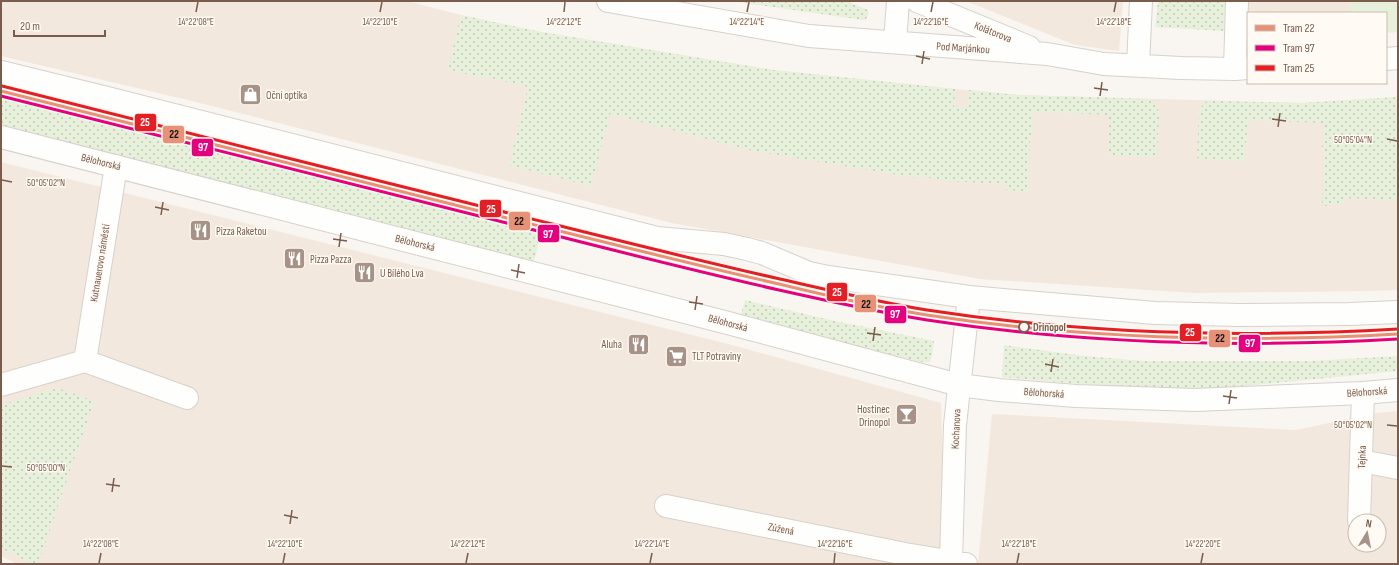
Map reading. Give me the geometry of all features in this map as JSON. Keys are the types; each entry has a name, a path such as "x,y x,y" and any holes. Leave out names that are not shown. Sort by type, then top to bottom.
{"street":[{"name":"Pod Marjánkou","path":"608,1 808,36 1047,54 1104,64 1241,68"},
{"path":"895,42 898,1"},
{"name":"Kolátorova","path":"917,1 1047,54"},
{"path":"1138,65 1141,1"},
{"path":"1237,1 1241,68"},
{"path":"1387,59 1398,58"},
{"path":"1,72 657,238 724,244 762,253 809,273 828,277 969,297 1156,313 1240,315 1398,312"},
{"name":"Bělohorská","path":"1,137 721,321 959,384 999,390 1076,396 1195,400 1364,393 1398,390"},
{"name":"Kutnauerovo náměstí","path":"85,361 116,166"},
{"name":"Kochanova","path":"959,562 955,425 969,297"},
{"path":"1,385 85,361 187,398"},
{"name":"Tejnka","path":"1359,513 1364,393"},
{"path":"1361,461 1398,468"},
{"name":"Zúžená","path":"666,506 905,554 959,562"}],"shaded area":[{"path":"1,1 407,1 461,15 541,32 773,70 955,89 1018,95 1302,103 1398,97 1398,290 1194,293 980,279 672,223 192,101 1,56"},
{"path":"966,1 1123,1 1119,51 1075,45"},
{"path":"1247,1 1349,1 1349,12 1247,12 1247,54 1245,54"},
{"path":"1,162 732,345 941,403 945,564 17,564 1,556"},
{"path":"1398,411 1398,564 978,564 992,414 1296,430 1376,413"}],"green space":[{"path":"731,1 846,1 868,10 868,16 863,20"},
{"path":"1158,1 1225,1 1224,31 1155,27"},
{"path":"1349,1 1398,1 1398,32 1387,33 1387,12 1349,12"},
{"path":"461,15 541,32 773,70 955,89 954,107 967,108 969,90 1018,95 1148,99 1154,102 1159,112 1157,157 1109,156 1109,115 1033,111 1032,138 1030,138 1028,193 1020,193 1020,191 1006,190 1006,184 947,181 919,176 918,178 754,151 610,114 591,186 509,165 528,87 483,76 482,78 448,69"},
{"path":"1,89 23,90 202,136 545,220 533,265 1,130"},
{"path":"1398,97 1398,200 1345,198 1345,204 1331,204 1330,206 1322,206 1324,150 1322,150 1324,123 1248,120 1244,161 1197,158 1199,110 1205,102 1302,103"},
{"path":"745,300 830,320 934,341 932,357 929,362 921,362 740,318"},
{"path":"1004,345 1084,356 1144,361 1311,361 1398,356 1398,371 1213,389 1152,388 1080,384 1002,377"},
{"path":"58,388 94,401 38,564 32,564 1,548 1,405"}],"tram line":[{"name":"25","path":"2,86 743,271 908,307 985,318 1044,324 1162,332 1280,333 1398,329"},
{"name":"22","path":"1,91 670,258 834,297 908,312 985,323 1044,329 1162,337 1280,338 1398,334"},
{"name":"97","path":"1,96 183,143 743,282 908,317 985,328 1044,334 1162,342 1280,343 1398,339"}],"place":[{"name":"Oční optika","path":"251,95"},
{"name":"Pizza Raketou","path":"201,231"},
{"name":"Pizza Pazza","path":"294,259"},
{"name":"U Bílého Lva","path":"364,273"},
{"name":"Drinopol","path":"1024,327"},
{"name":"Aluha","path":"638,344"},
{"name":"TLT Potraviny","path":"676,356"},
{"name":"Hostinec Drinopol","path":"906,415"}]}
